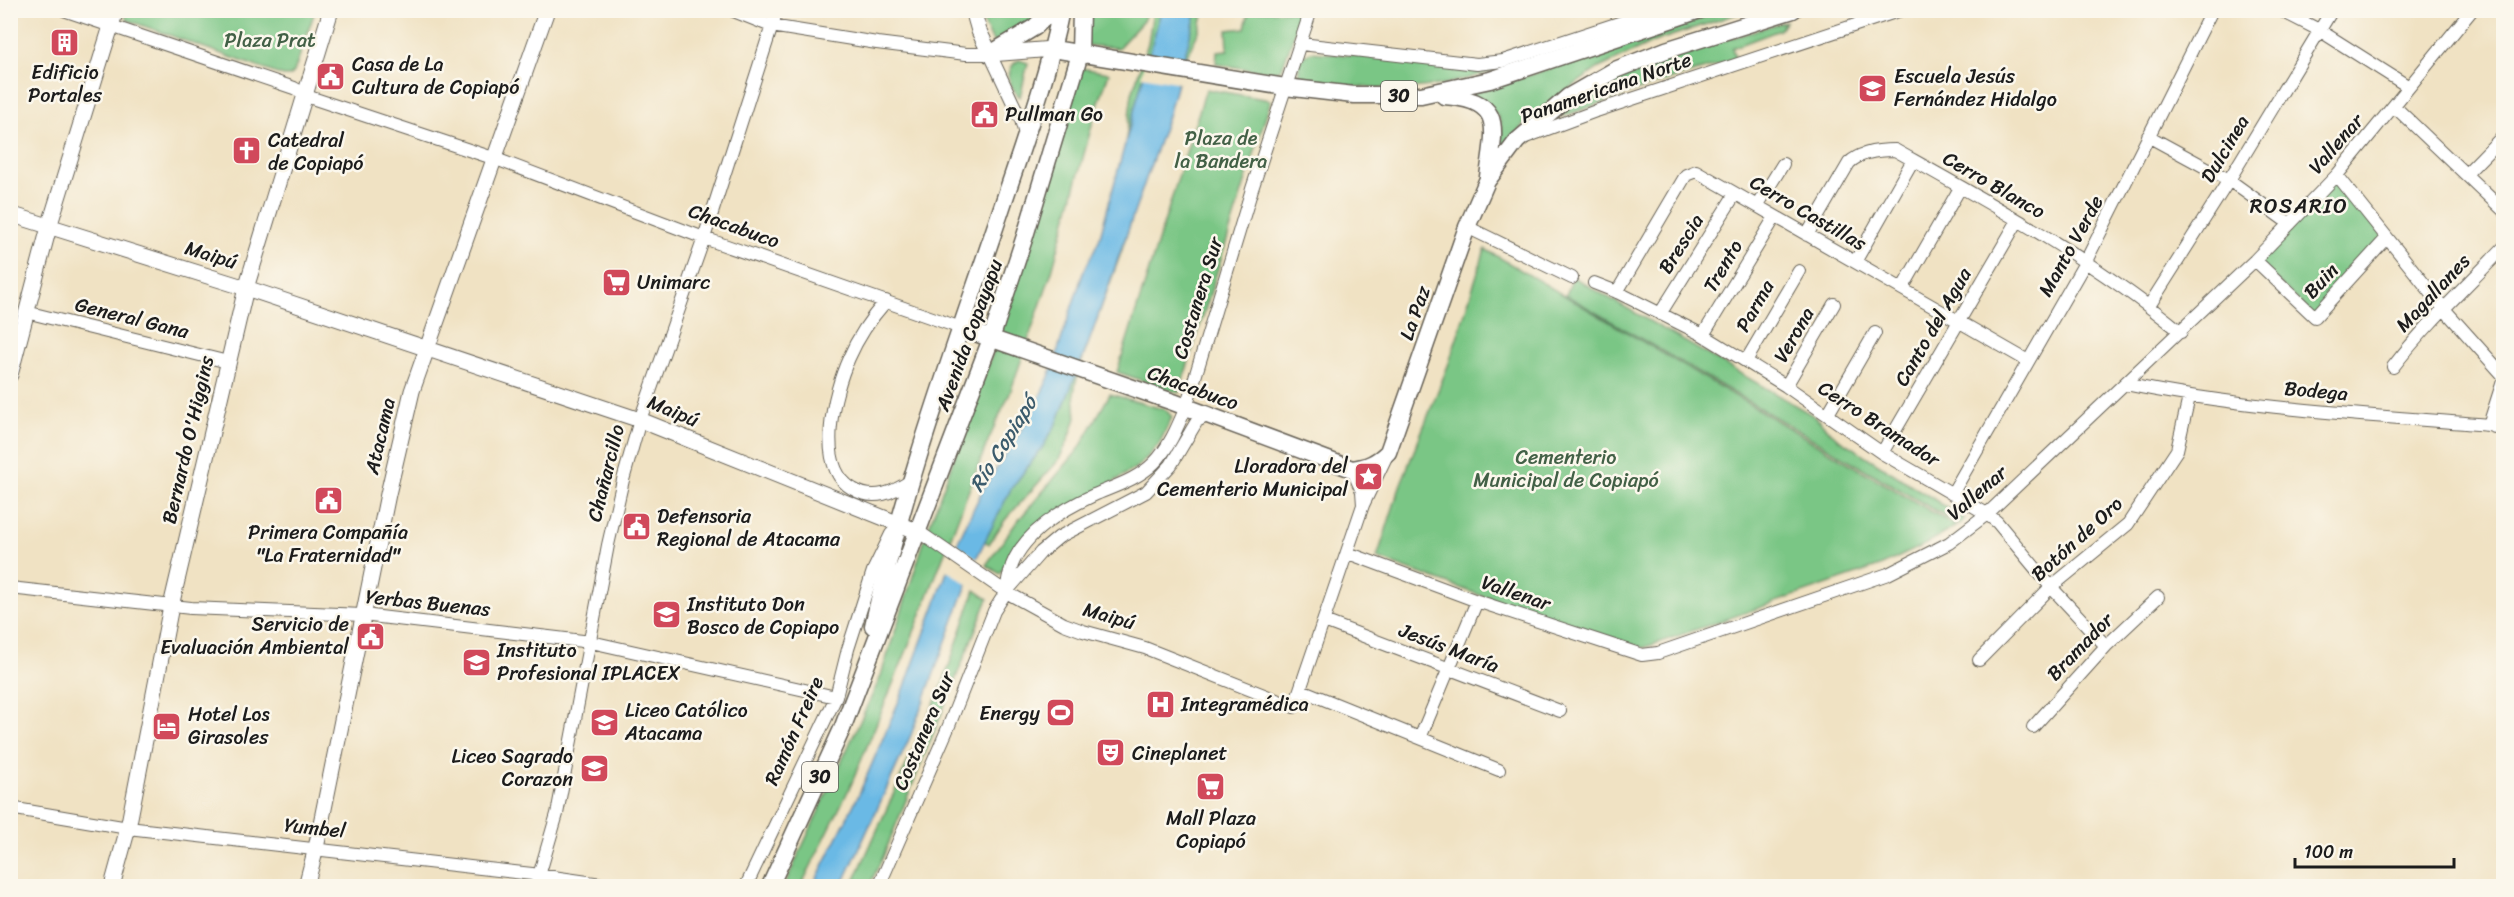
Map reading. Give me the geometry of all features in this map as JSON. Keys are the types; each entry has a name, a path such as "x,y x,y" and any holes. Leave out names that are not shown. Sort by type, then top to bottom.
{"highway":[{"path":"990,54 1035,27 1052,10"},
{"name":"Avenida Copayapu","path":"865,665 898,523 1026,138 1053,49 1061,10"},
{"name":"Avenida Copayapu","path":"770,886 842,729 991,339 1080,54 1081,10"},
{"name":"30","path":"1053,49 1285,87 1354,95 1421,95 1482,82 1700,10"},
{"path":"1712,36 1719,27 1764,10"},
{"name":"Panamericana Norte","path":"1517,141 1555,106 1589,83 1638,60 1793,10"},
{"path":"1579,51 1641,17"},
{"path":"1421,95 1473,100 1484,106 1491,115 1493,135 1487,181"},
{"name":"La Paz","path":"1388,452 1467,227 1487,181 1517,141"},
{"name":"Chacabuco","path":"962,328 1186,407 1352,469"},
{"path":"1352,469 1373,464 1388,452"}],"main road":[{"path":"10,375 49,227 116,10"},
{"name":"Bernardo O'Higgins","path":"112,886 128,828 171,606 246,288 331,10"},
{"name":"Atacama","path":"306,886 316,848 404,424 426,348 496,159 547,10"},
{"path":"973,10 979,31 990,54 1053,49"},
{"name":"Maipú","path":"10,214 246,288 640,420 919,532"}],"street":[{"name":"Chacabuco","path":"64,10 496,159 705,238 962,328"},
{"path":"731,10 771,26 877,43 972,55 990,54 1021,120 1026,138"},
{"name":"Chañarcillo","path":"538,881 557,814 611,534 640,420 705,238 777,10"},
{"name":"Costanera Sur","path":"1010,595 1012,564 1019,552 1035,535 1063,512 1131,480 1154,463 1164,450 1186,407 1238,232 1311,10"},
{"path":"1301,44 1477,64 1503,61 1659,10"},
{"name":"Panamericana Norte","path":"1517,141 1596,111 1901,10"},
{"name":"Manto Verde","path":"1952,494 2086,261 2212,10"},
{"path":"2280,10 2319,30 2409,87"},
{"name":"Dulcinea","path":"2150,306 2332,10"},
{"name":"Vallenar","path":"1348,554 1477,601 1627,652 1642,655 1651,654 1888,574 1949,543 1987,514 2181,332 2337,175 2472,10"},
{"path":"2394,106 2504,211"},
{"path":"2466,174 2504,135"},
{"path":"2148,136 2229,180 2290,224"},
{"name":"Cerro Blanco","path":"1807,235 1854,158 1882,150 1895,150 2086,261 2150,306 2181,332"},
{"path":"1855,262 1913,160"},
{"path":"1757,206 1783,164"},
{"name":"Cerro Castillas","path":"1617,292 1686,175 1696,171 2028,361"},
{"path":"2337,175 2386,239 2504,377 2489,425"},
{"path":"1902,289 1960,188"},
{"name":"Brescia","path":"1660,314 1735,194"},
{"name":"Trento","path":"1703,335 1775,217"},
{"name":"Canto del Agua","path":"1882,453 2017,222"},
{"path":"1467,227 1572,278"},
{"name":"Buin","path":"2255,260 2315,317 2386,239"},
{"name":"Magallanes","path":"2392,367 2420,333 2445,310 2504,247"},
{"name":"Parma","path":"1746,361 1798,271"},
{"name":"Cerro Bramador","path":"1594,283 1703,335 1786,386 1882,453 1987,514 1997,522 2051,587 2106,646"},
{"path":"886,301 856,343 842,374 833,417 832,462 843,482 863,494 887,494 912,480"},
{"name":"Verona","path":"1786,386 1834,304"},
{"name":"General Gana","path":"26,312 228,362"},
{"path":"1828,414 1875,333"},
{"name":"Bodega","path":"2126,384 2189,397 2285,409 2489,425 2504,430"},
{"name":"Botón de Oro","path":"1979,660 2051,587 2128,524 2177,450 2189,397"},
{"name":"Costanera Sur","path":"879,886 948,728 994,611 1010,595 1041,552 1059,537 1146,492 1172,465 1197,421 1208,415"},
{"name":"La Paz","path":"1294,707 1363,505 1388,452"},
{"path":"1352,469 1362,491 1363,505"},
{"name":"Ramón Freire","path":"746,886 836,697 848,649 873,571 898,523"},
{"name":"Maipú","path":"919,532 1010,595 1083,631 1146,648 1294,707"},
{"name":"Yerbas Buenas","path":"10,588 171,606 363,615 591,642 836,697"},
{"name":"Bramador","path":"2033,727 2106,646 2158,597"},
{"path":"1420,738 1477,601"},
{"name":"Jesús María","path":"1324,621 1560,711"},
{"path":"1301,690 1499,771"},
{"name":"Yumbel","path":"10,808 128,828 316,848 538,881 615,886"}],"green space":[{"name":"Plaza Prat","path":"126,10 315,11 294,72 290,76 283,76 127,20"},
{"path":"978,11 1048,11 1008,38 993,42"},
{"path":"1086,11 1147,11 1143,21 1118,48 1085,45"},
{"path":"1153,11 1204,11 1199,31 1173,85 1122,250 1078,372 1074,393 1076,418 1068,441 1058,461 1005,520 989,544 965,528 1044,414 1093,264 1124,153 1132,94 1148,43"},
{"path":"1249,11 1302,11 1284,63 1281,69 1273,73 1216,64 1217,51 1228,50 1227,30 1245,28"},
{"path":"1725,11 1746,11 1656,41 1599,68 1528,119 1499,155 1502,132 1498,117 1486,105 1468,93 1490,88"},
{"path":"1786,21 1780,30 1732,48 1736,60 1658,83 1564,116 1561,112 1589,93 1631,73 1696,49"},
{"path":"1311,52 1501,67 1486,74 1433,86 1370,88 1305,81 1299,73 1299,65 1303,57"},
{"path":"1019,60 1028,63 1020,97 1009,78 1011,68"},
{"path":"1081,68 1109,73 1095,114 1052,271 1010,393 988,441 907,650 851,785 801,886 784,886 880,678 929,526 1000,333"},
{"name":"Plaza de la Bandera","path":"1206,89 1270,100 1270,103 1179,393 1117,372"},
{"path":"2337,175 2386,239 2315,317 2255,260"},
{"name":"Cementerio Municipal de Copiapó","path":"1485,249 1956,526 1926,544 1880,566 1643,648 1502,603 1377,558 1400,486 1449,363"},
{"path":"1573,277 1814,416 1837,438 1965,519 1960,525 1566,295"},
{"path":"1110,394 1166,410 1172,417 1159,444 1140,465 1018,544 1000,574 986,565 1016,523 1079,449"},
{"path":"975,590 988,599 883,857 869,886 852,886 942,686"}],"water":[{"path":"1161,11 1197,11 1168,116 1090,339 1057,423 1042,448 1011,489 978,555 911,735 842,886 813,886 859,794 904,689 959,539 982,491 1032,413 1049,377 1083,273 1099,240"}],"pier":[{"path":"1146,55 1187,61 1181,83 1141,76"},
{"path":"955,543 979,560 970,586 945,569"}],"place":[{"name":"Edificio Portales","path":"65,42"},
{"name":"Casa de La Cultura de Copiapó","path":"331,76"},
{"name":"Escuela Jesús Fernández Hidalgo","path":"1873,88"},
{"name":"Pullman Go","path":"984,114"},
{"name":"Catedral de Copiapó","path":"247,151"},
{"name":"Unimarc","path":"616,282"},
{"name":"Lloradora del Cementerio Municipal","path":"1369,477"},
{"name":"Primera Compañía \"La Fraternidad\"","path":"328,501"},
{"name":"Defensoria Regional de Atacama","path":"636,527"},
{"name":"Instituto Don Bosco de Copiapo","path":"666,615"},
{"name":"Servicio de Evaluación Ambiental","path":"370,636"},
{"name":"Instituto Profesional IPLACEX","path":"476,662"},
{"name":"Integramédica","path":"1160,704"},
{"name":"Energy","path":"1061,713"},
{"name":"Liceo Católico Atacama","path":"604,722"},
{"name":"Hotel Los Girasoles","path":"167,726"},
{"name":"Cineplanet","path":"1111,753"},
{"name":"Liceo Sagrado Corazon","path":"594,768"},
{"name":"Mall Plaza Copiapó","path":"1211,787"}],"district":[{"name":"ROSARIO","path":"2299,206"}],"water label":[{"name":"Río Copiapó","path":"1003,444"}]}
